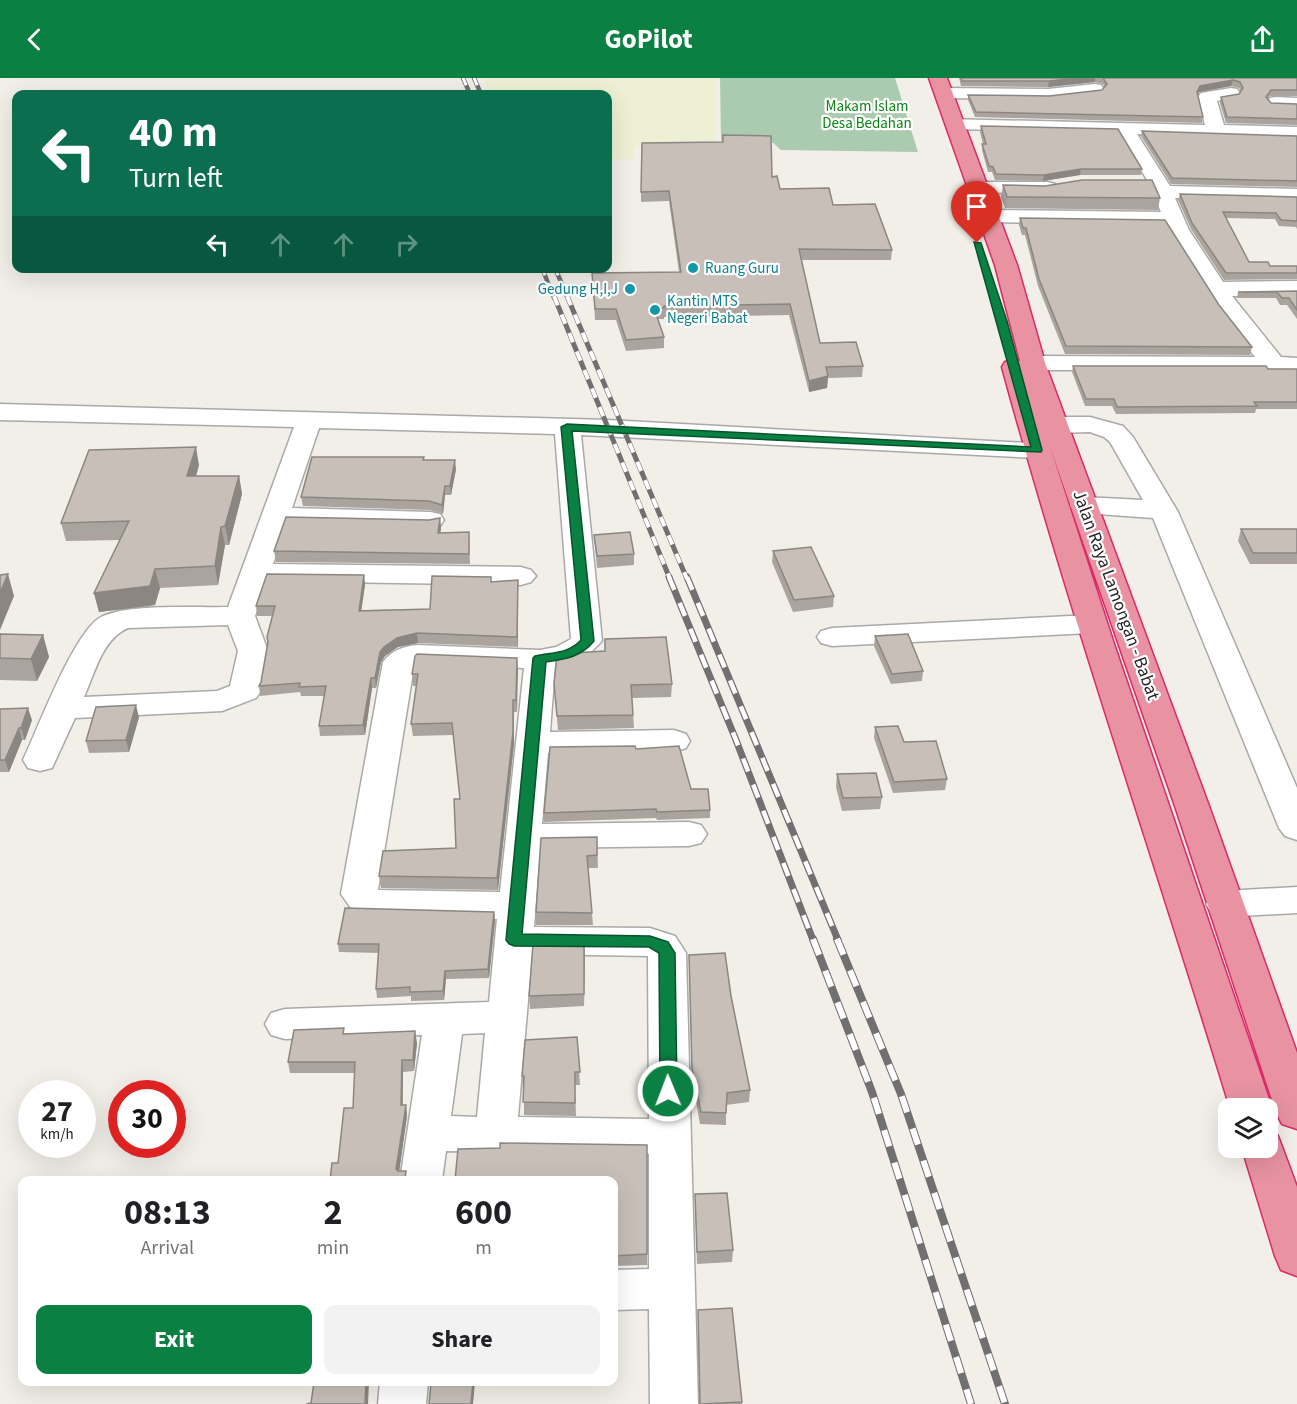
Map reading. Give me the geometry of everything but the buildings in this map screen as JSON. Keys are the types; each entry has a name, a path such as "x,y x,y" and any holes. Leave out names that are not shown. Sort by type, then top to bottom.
{"highway":[{"name":"Jalan Raya Lamongan - Babat","path":"934,83 955,123 1006,265 1033,363 1297,1112"},
{"name":"Jalan Raya Lamongan - Babat","path":"934,83 1037,450 1090,624 1248,1098"},
{"path":"1266,1158 1297,1256"}],"street":[{"path":"934,83 1048,94 1093,84 1116,127 1231,311 1286,364"},
{"path":"1216,130 1208,97 1231,93"},
{"path":"1276,102 1297,103"},
{"path":"955,123 1297,133"},
{"path":"978,188 1043,189 1070,185"},
{"path":"1153,186 1297,195"},
{"path":"988,216 1174,219"},
{"path":"1216,289 1297,288"},
{"path":"1033,363 1286,364"},
{"path":"0,412 567,427 1037,450"},
{"path":"63,708 222,701 244,692 253,651 240,616 309,421"},
{"path":"1056,425 1088,425 1113,431 1120,437 1164,512 1297,828"},
{"path":"567,427 587,641 571,653 540,658 418,654 410,655 399,662 359,894 366,902 650,942 666,950 674,1404"},
{"path":"1084,505 1138,507 1164,512"},
{"path":"276,516 430,520"},
{"path":"256,572 521,576"},
{"path":"39,760 93,642 101,630 111,623 126,619 240,616"},
{"path":"832,637 1090,624"},
{"path":"496,1133 540,658"},
{"path":"531,743 675,741"},
{"path":"522,836 689,834"},
{"path":"1224,904 1283,901"},
{"path":"285,1024 507,1017"},
{"path":"422,1176 444,1019"},
{"path":"428,1133 669,1137"},
{"path":"618,1290 672,1288"},
{"path":"402,1404 404,1386"}],"green space":[{"path":"483,78 716,78 716,141 635,147 635,159 612,160 612,90 488,90"},
{"name":"Makam Islam Desa Bedahan","path":"720,78 895,78 918,152 781,150 772,142 721,141"}],"railway":[{"path":"463,78 468,90"},
{"path":"474,78 479,90"},
{"path":"544,273 554,298"},
{"path":"557,273 568,298"},
{"path":"554,296 670,579"},
{"path":"567,296 687,579"},
{"path":"669,577 736,740 813,940"},
{"path":"687,577 838,940"},
{"path":"813,939 872,1092 971,1404"},
{"path":"837,939 901,1094 1005,1404"}],"place":[{"name":"Ruang Guru","path":"693,268"},
{"name":"Gedung H,I,J","path":"630,289"},
{"name":"Kantin MTS Negeri Babat","path":"655,310"}],"route":[{"path":"668,1091 667,953 662,946 650,942 514,940 526,788 540,658 564,656 578,650 587,641 567,427 1037,450 1002,321 977,243"}]}
